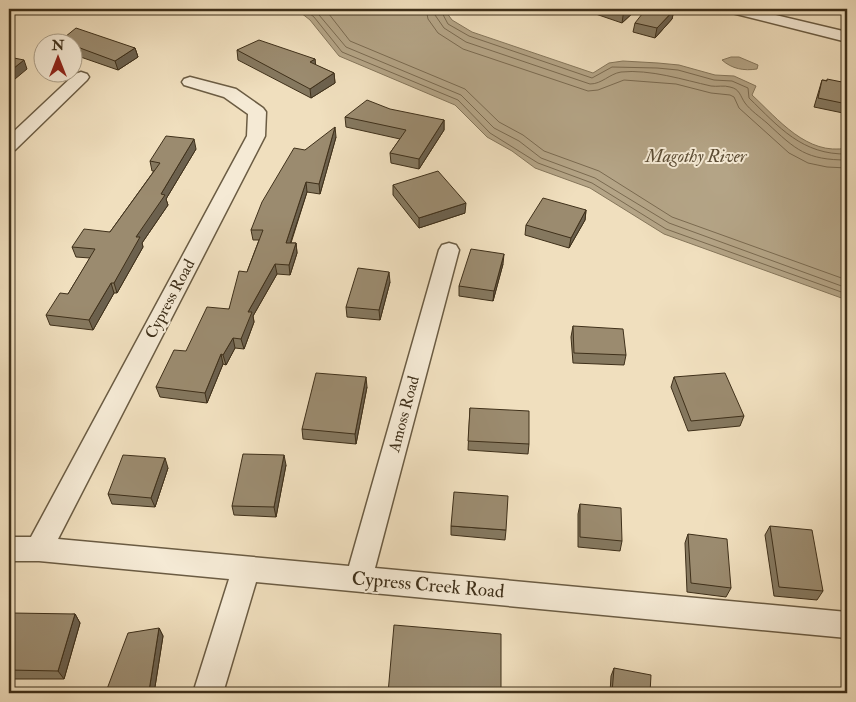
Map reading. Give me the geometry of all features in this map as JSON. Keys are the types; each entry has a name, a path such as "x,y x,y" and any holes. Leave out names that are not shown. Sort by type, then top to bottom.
{"street":[{"path":"733,9 847,37"},
{"path":"9,146 76,82"},
{"name":"Cypress Road","path":"39,549 256,136 258,112 230,93 190,82"},
{"name":"Amoss Road","path":"359,578 448,250"},
{"name":"Cypress Creek Road","path":"9,549 39,549 359,578 847,625"},
{"path":"208,693 246,569"}],"water":[{"name":"Magothy River","path":"296,9 444,9 452,20 472,32 593,73 609,63 623,61 658,63 679,65 715,75 734,76 756,86 752,95 794,134 819,146 832,149 847,148 847,300 664,234 590,188 535,168 512,151 487,137 455,105 339,56 310,20"},
{"path":"739,57 758,65 757,69 738,69 722,60"}],"building":[{"path":"646,9 674,10 657,28 635,23"},
{"path":"76,28 135,48 115,61 82,49 82,32 71,32"},
{"path":"259,40 315,59 310,62 334,73 310,89 237,50"},
{"path":"9,57 24,60 9,72"},
{"path":"827,79 847,83 847,104 818,98 822,80 827,81"},
{"path":"367,100 390,109 444,120 419,159 390,153 406,130 345,117"},
{"path":"335,127 319,184 306,182 286,243 296,243 289,265 275,264 248,312 252,312 241,339 233,338 223,355 221,354 205,393 156,387 174,350 186,351 207,307 229,309 239,271 247,272 263,230 251,230 262,202 294,148 305,150"},
{"path":"166,136 194,139 161,194 165,195 136,237 140,237 114,283 111,283 89,320 46,315 60,293 68,294 95,249 72,247 84,229 110,232 160,163 150,161"},
{"path":"438,171 466,203 419,218 393,185"},
{"path":"543,198 586,210 571,238 526,225"},
{"path":"471,249 504,254 494,291 459,286"},
{"path":"358,268 389,272 379,310 346,307"},
{"path":"573,326 623,329 626,355 574,353"},
{"path":"316,373 366,377 355,434 302,429"},
{"path":"725,373 744,416 691,421 674,377"},
{"path":"470,408 529,411 529,444 468,441"},
{"path":"243,454 284,455 274,507 232,506"},
{"path":"123,455 165,458 151,498 108,494"},
{"path":"454,492 508,496 506,530 451,526"},
{"path":"580,504 621,508 622,541 580,537"},
{"path":"770,526 812,530 823,591 779,587"},
{"path":"688,534 727,539 731,588 691,583"},
{"path":"12,613 75,614 58,671 9,670 9,623"},
{"path":"394,625 501,634 501,693 388,693"},
{"path":"159,628 149,691 107,689 128,633"},
{"path":"614,668 651,675 650,693 612,693"},
{"path":"798,688 799,693 775,693"}]}
